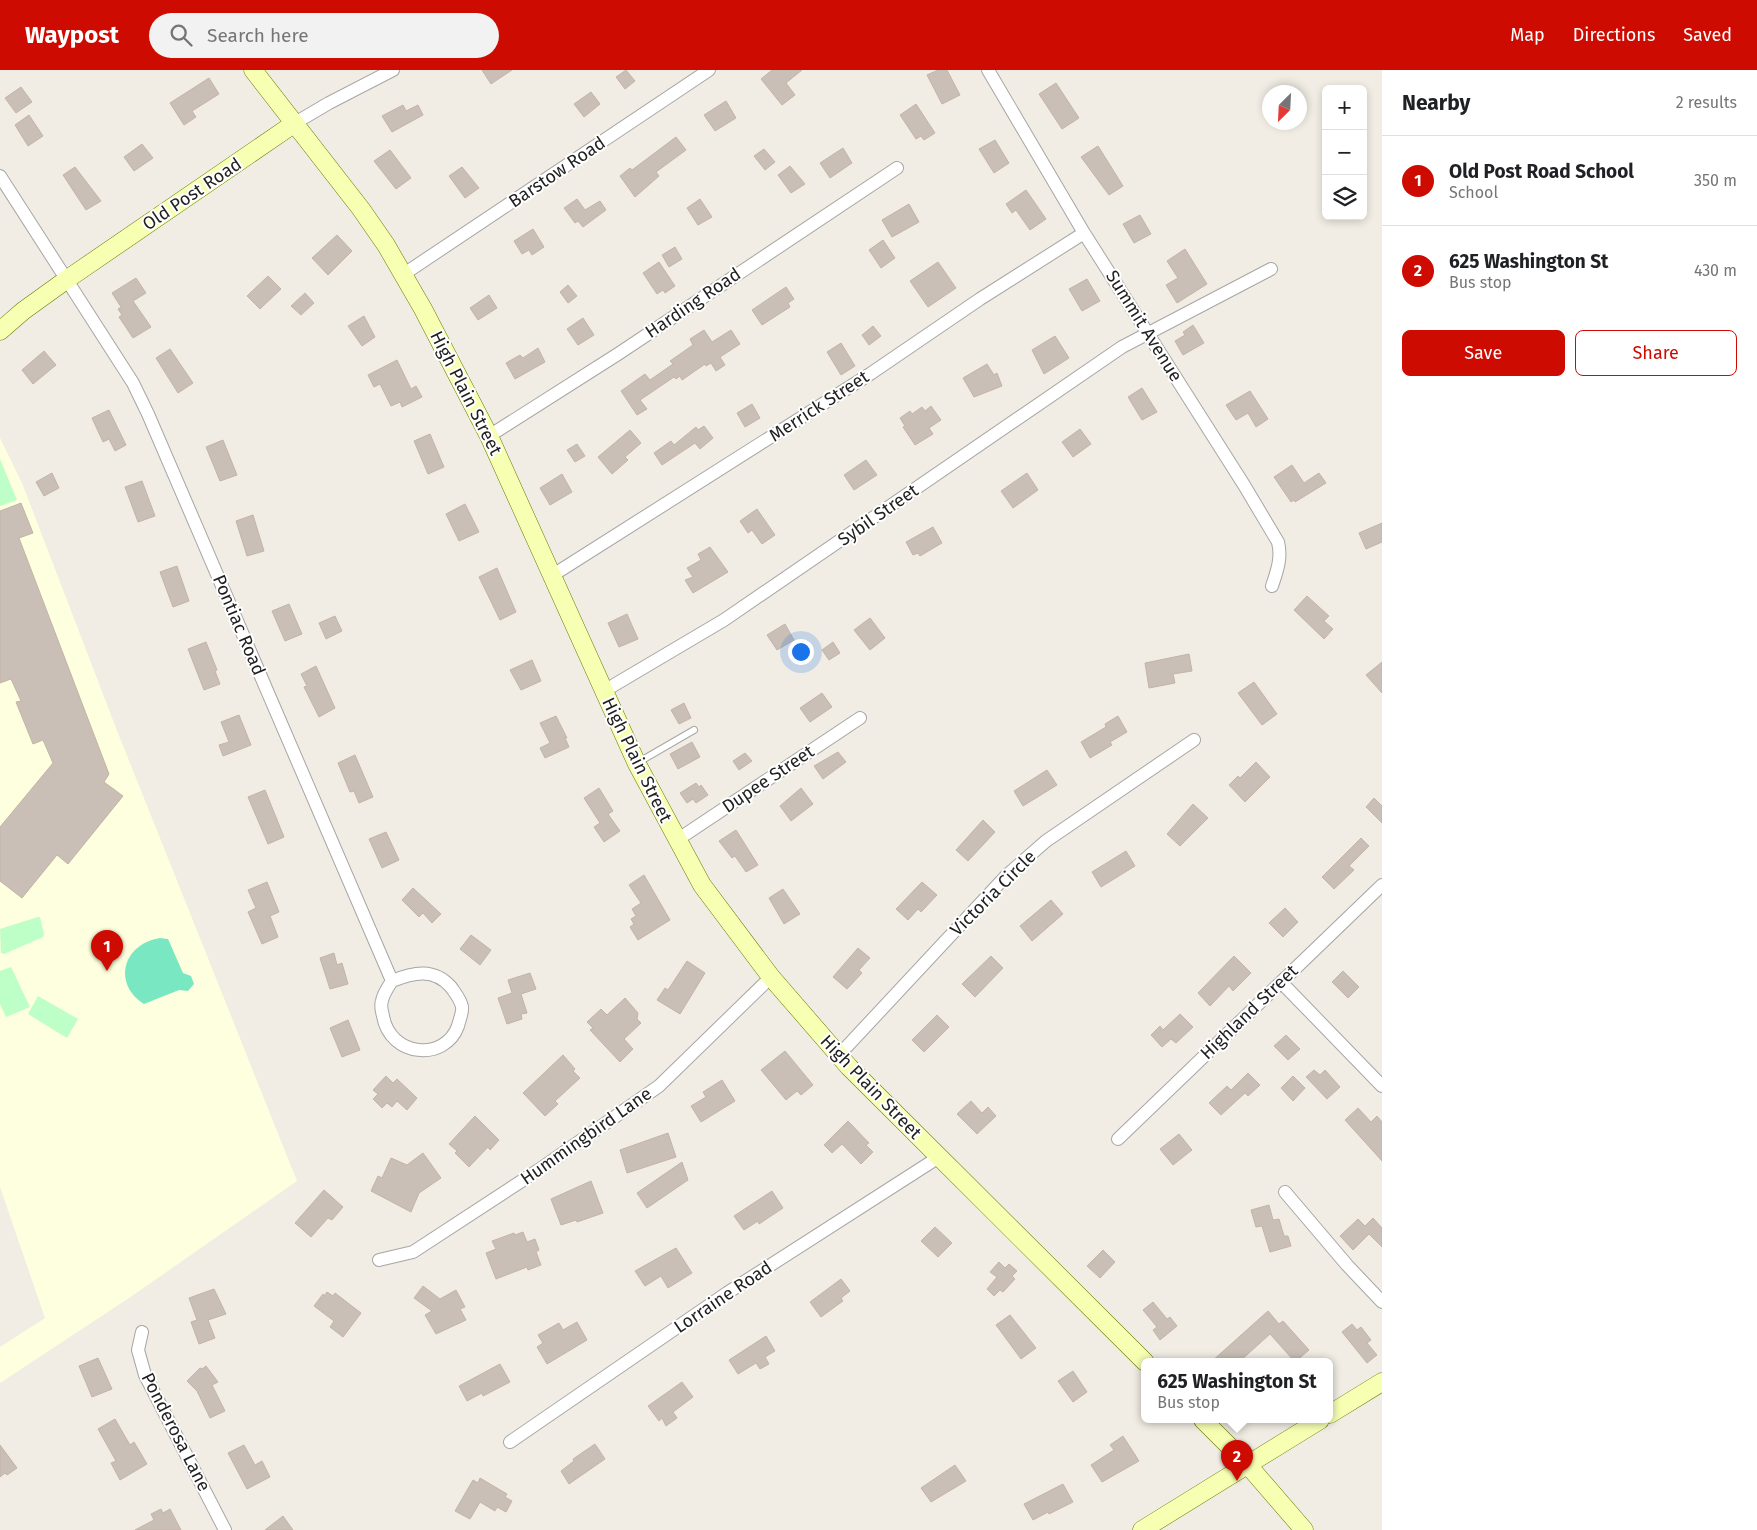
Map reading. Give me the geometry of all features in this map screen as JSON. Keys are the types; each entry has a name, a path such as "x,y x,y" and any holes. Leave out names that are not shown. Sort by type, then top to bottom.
{"main road":[{"name":"High Plain Street","path":"253,70 356,202 404,274 489,436 636,764 702,885 771,977 839,1054 939,1157 1141,1358"},
{"name":"Old Post Road","path":"0,331 23,311 66,280 295,124"},
{"path":"1333,1412 1382,1382"},
{"path":"1206,1423 1247,1464 1304,1530"},
{"path":"1142,1530 1315,1423"}],"street":[{"name":"Old Post Road","path":"295,124 329,103 393,70"},
{"name":"Barstow Road","path":"404,274 709,70"},
{"name":"Summit Avenue","path":"988,70 1084,234 1278,542 1280,552 1279,566 1272,586"},
{"name":"Harding Road","path":"489,436 897,168"},
{"name":"Pontiac Road","path":"0,176 132,383 148,414 392,980"},
{"name":"Merrick Street","path":"552,576 870,374 980,299 1084,234"},
{"name":"Sybil Street","path":"604,691 731,615 1122,347 1271,269"},
{"name":"Dupee Street","path":"676,840 860,718"},
{"name":"Victoria Circle","path":"839,1054 1006,876 1046,841 1194,740"},
{"name":"Highland Street","path":"1118,1139 1382,885"},
{"path":"411,973 430,973 444,979 458,996 462,1008 456,1032 448,1042 437,1047 415,1050 395,1042 385,1027 381,1004 392,980 411,973"},
{"name":"Hummingbird Lane","path":"379,1260 413,1252 543,1167 659,1086 771,977"},
{"path":"1280,982 1382,1086"},
{"name":"Lorraine Road","path":"510,1442 727,1293 939,1157"},
{"path":"1285,1192 1347,1265 1382,1302"},
{"name":"Ponderosa Lane","path":"142,1332 138,1350 146,1375 225,1530"}],"lane":[{"path":"636,764 694,730"}],"shaded area":[{"path":"0,438 22,483 116,728 297,1181 132,1296 0,1383 0,1347 45,1318 0,1187"}],"green space":[{"path":"0,459 17,500 0,506"},
{"path":"40,917 43,937 4,954 1,953 0,929"},
{"path":"160,938 168,939 183,973 191,976 194,984 188,991 179,990 144,1004 128,986 125,975 126,965 130,956 137,948 147,942"},
{"path":"11,967 30,1007 6,1017 0,1004 0,971"},
{"path":"38,996 78,1019 67,1038 28,1014"}],"building":[{"path":"482,70 512,70 491,84"},
{"path":"626,70 635,81 625,89 616,77"},
{"path":"772,70 802,70 786,83 795,95 782,105 761,79"},
{"path":"938,70 947,70 960,95 942,104 927,75"},
{"path":"209,78 219,94 192,111 196,117 184,125 170,103"},
{"path":"1056,83 1079,118 1062,129 1039,94"},
{"path":"21,87 32,102 16,113 5,98"},
{"path":"591,92 600,104 584,117 574,104"},
{"path":"726,101 736,118 715,131 704,115"},
{"path":"916,104 935,133 924,140 921,136 916,139 900,115"},
{"path":"403,105 406,111 418,105 423,115 392,132 382,116"},
{"path":"29,115 43,136 28,146 15,125"},
{"path":"676,137 686,150 656,172 659,176 635,197 620,176 630,168 632,170"},
{"path":"995,140 1009,163 994,173 979,149"},
{"path":"142,144 153,158 134,171 124,157"},
{"path":"1098,146 1123,186 1109,195 1081,157"},
{"path":"843,148 852,163 830,178 820,163"},
{"path":"764,149 775,162 765,170 754,156"},
{"path":"390,150 411,178 396,189 374,161"},
{"path":"790,166 805,184 791,193 778,175"},
{"path":"75,167 101,201 86,210 63,175"},
{"path":"462,167 479,188 465,198 449,176"},
{"path":"1026,190 1046,219 1030,230 1016,210 1012,213 1006,204"},
{"path":"577,199 585,210 600,201 606,210 583,227 578,221 575,223 564,208"},
{"path":"700,199 712,217 698,225 687,208"},
{"path":"909,204 919,222 892,237 882,220"},
{"path":"1140,215 1151,234 1134,243 1123,224"},
{"path":"533,229 544,247 532,255 529,250 522,254 514,241"},
{"path":"337,235 352,251 328,275 312,258"},
{"path":"883,240 895,258 881,268 869,250"},
{"path":"675,247 682,259 669,267 662,255"},
{"path":"1185,249 1207,284 1177,303 1166,285 1178,278 1167,261"},
{"path":"659,262 675,286 665,293 663,290 657,294 643,273"},
{"path":"938,262 956,288 928,307 910,281"},
{"path":"268,276 281,289 260,309 247,296"},
{"path":"136,278 146,293 133,301 151,327 133,338 119,317 122,315 118,309 121,307 112,293"},
{"path":"1087,279 1100,301 1082,311 1069,289"},
{"path":"568,285 577,296 568,303 560,292"},
{"path":"786,287 794,299 788,303 790,307 762,325 752,310"},
{"path":"305,293 314,303 301,315 291,306"},
{"path":"489,295 497,308 478,320 470,308"},
{"path":"364,316 375,337 362,346 348,326"},
{"path":"583,318 594,335 578,345 567,329"},
{"path":"1193,325 1204,343 1183,355 1175,341 1185,335 1183,332"},
{"path":"873,326 881,336 869,345 862,335"},
{"path":"704,330 712,342 731,330 740,344 720,357 725,365 716,371 711,363 706,366 705,364 682,380 680,376 676,379 674,377 640,400 647,409 637,415 621,391 645,374 650,380 673,364 670,361 693,345 690,339"},
{"path":"1055,336 1069,358 1044,374 1032,350"},
{"path":"841,343 855,366 841,375 827,352"},
{"path":"538,348 545,362 515,379 506,363 520,355 523,358"},
{"path":"170,349 193,383 178,393 156,358"},
{"path":"44,351 56,365 33,384 22,370"},
{"path":"397,360 411,389 416,386 422,397 402,407 400,402 391,406 380,384 374,387 368,375"},
{"path":"987,364 994,375 997,373 1002,386 974,397 963,378"},
{"path":"1142,388 1157,412 1142,420 1128,397"},
{"path":"1250,391 1268,419 1256,427 1248,413 1236,420 1226,405"},
{"path":"752,404 760,418 745,427 737,413"},
{"path":"931,406 941,420 929,428 933,434 915,445 903,427 905,426 900,418 910,411 912,414 922,407 925,411"},
{"path":"109,410 126,445 115,451 109,439 103,442 92,418"},
{"path":"704,426 713,438 700,449 695,443 662,465 654,453 671,441 674,445 696,427 698,430"},
{"path":"1080,429 1091,444 1073,457 1062,442"},
{"path":"630,430 641,443 625,457 628,460 612,474 598,457"},
{"path":"430,434 444,467 428,474 414,441"},
{"path":"223,440 237,475 220,481 206,447"},
{"path":"577,444 585,456 575,462 567,450"},
{"path":"866,460 877,475 854,490 844,475"},
{"path":"1292,465 1304,483 1319,473 1326,483 1295,502 1294,500 1291,502 1274,477"},
{"path":"52,473 59,488 44,496 36,482"},
{"path":"1027,473 1038,490 1013,508 1001,491"},
{"path":"562,474 572,492 550,505 540,488"},
{"path":"142,481 155,516 138,522 125,487"},
{"path":"21,503 33,533 19,538 109,774 104,782 123,796 68,864 57,855 22,898 0,881 0,827 53,763 43,740 33,744 16,702 21,701 11,679 0,683 0,511"},
{"path":"465,504 479,532 459,541 446,514"},
{"path":"757,509 775,535 762,544 752,530 748,533 740,521"},
{"path":"253,515 264,551 247,556 236,521"},
{"path":"1382,523 1382,542 1366,549 1359,533"},
{"path":"933,527 942,543 920,556 918,553 913,555 906,542"},
{"path":"710,547 728,572 693,593 685,580 693,577 687,568 701,560 698,554"},
{"path":"177,566 189,601 173,607 160,572"},
{"path":"497,568 516,612 500,620 479,577"},
{"path":"1307,596 1329,616 1324,621 1333,629 1324,639 1294,610"},
{"path":"289,604 302,634 285,641 272,611"},
{"path":"627,614 638,639 619,647 608,623"},
{"path":"335,616 342,631 326,639 319,623"},
{"path":"870,618 885,638 870,650 854,630"},
{"path":"785,624 794,640 777,650 767,635"},
{"path":"206,642 217,670 215,671 220,684 204,690 188,649"},
{"path":"833,642 840,653 829,660 822,650"},
{"path":"1189,654 1192,671 1173,674 1175,683 1149,688 1145,663"},
{"path":"532,660 541,681 521,690 510,670"},
{"path":"1382,662 1382,693 1366,675"},
{"path":"316,666 335,708 319,717 304,687 307,686 301,674"},
{"path":"1254,682 1277,714 1262,725 1238,693"},
{"path":"822,693 832,707 810,722 800,708"},
{"path":"684,703 691,718 679,724 671,710"},
{"path":"239,715 251,745 223,756 219,745 229,742 221,722"},
{"path":"556,716 567,738 565,738 569,747 545,758 540,748 550,743 540,723"},
{"path":"1118,716 1127,732 1110,742 1112,745 1090,758 1081,742 1106,727 1105,724"},
{"path":"692,742 700,757 678,769 670,754"},
{"path":"838,752 846,762 823,779 814,766"},
{"path":"745,753 752,761 739,770 733,761"},
{"path":"355,755 373,797 359,803 354,791 350,792 338,763"},
{"path":"1256,762 1270,777 1245,802 1229,785 1238,776 1240,778"},
{"path":"1047,770 1057,785 1023,806 1014,791"},
{"path":"696,783 699,787 701,785 708,795 696,803 693,799 687,803 680,793"},
{"path":"599,788 613,811 608,814 620,831 604,842 594,827 600,823 584,798"},
{"path":"801,788 813,804 791,821 780,806"},
{"path":"265,790 284,837 268,844 248,797"},
{"path":"1374,798 1382,806 1382,823 1366,807"},
{"path":"1193,804 1208,818 1180,846 1167,834"},
{"path":"983,820 995,832 968,861 956,850"},
{"path":"736,830 758,865 746,872 735,856 732,858 719,841"},
{"path":"386,832 399,860 382,868 369,839"},
{"path":"1361,838 1369,846 1349,866 1354,870 1334,889 1322,877"},
{"path":"1126,851 1135,866 1101,887 1092,872"},
{"path":"644,875 670,920 638,940 630,927 634,924 631,919 636,916 632,909 641,903 629,885"},
{"path":"267,882 279,912 270,916 278,937 262,944 248,912 256,908 248,890"},
{"path":"922,882 937,895 921,912 918,909 908,920 896,909"},
{"path":"413,888 441,914 432,923 423,913 419,917 402,900"},
{"path":"783,889 800,914 784,924 769,898"},
{"path":"1051,900 1063,914 1032,941 1020,926"},
{"path":"1285,908 1298,922 1283,937 1269,923"},
{"path":"471,935 491,950 480,965 460,949"},
{"path":"858,948 870,958 859,970 862,973 847,989 833,977"},
{"path":"334,953 337,965 342,963 348,984 330,989 320,958"},
{"path":"991,956 1003,968 975,997 962,984"},
{"path":"1234,956 1251,973 1233,991 1229,986 1210,1006 1198,993"},
{"path":"687,961 705,973 680,1014 657,1000 665,988 668,990"},
{"path":"1343,971 1359,987 1348,998 1332,982"},
{"path":"530,973 536,989 521,994 527,1013 521,1014 522,1019 507,1024 498,998 512,993 508,980"},
{"path":"625,998 638,1013 637,1019 641,1023 624,1039 633,1049 620,1062 590,1030 593,1028 587,1022 601,1009 607,1015"},
{"path":"1180,1014 1193,1027 1176,1043 1171,1039 1162,1047 1151,1035 1160,1026 1163,1030"},
{"path":"937,1015 949,1027 924,1052 912,1040"},
{"path":"348,1020 360,1050 342,1057 330,1028"},
{"path":"1286,1035 1300,1049 1288,1060 1274,1046"},
{"path":"785,1051 813,1085 801,1095 797,1091 786,1100 761,1070"},
{"path":"563,1055 580,1078 555,1101 558,1104 545,1116 523,1093"},
{"path":"1314,1070 1320,1075 1325,1070 1340,1087 1327,1099 1306,1077"},
{"path":"1248,1073 1260,1085 1248,1096 1245,1093 1221,1115 1209,1103 1227,1086 1231,1090"},
{"path":"386,1076 393,1083 397,1079 417,1098 407,1110 397,1101 392,1107 387,1103 382,1108 373,1099 378,1094 373,1090"},
{"path":"1293,1076 1305,1088 1293,1101 1281,1088"},
{"path":"722,1080 735,1101 701,1122 691,1106 706,1097 703,1092"},
{"path":"971,1101 982,1113 988,1107 996,1116 977,1134 957,1114"},
{"path":"1358,1108 1371,1122 1377,1116 1382,1122 1382,1161 1345,1120"},
{"path":"475,1116 499,1140 490,1150 488,1147 469,1167 449,1144"},
{"path":"848,1121 869,1143 866,1145 873,1152 861,1164 842,1144 832,1153 824,1145"},
{"path":"668,1133 676,1157 627,1173 620,1150"},
{"path":"1179,1134 1192,1150 1173,1165 1160,1149"},
{"path":"423,1153 441,1178 419,1193 411,1212 371,1191 378,1176 382,1178 391,1158 407,1165"},
{"path":"682,1162 688,1180 647,1208 637,1193"},
{"path":"591,1181 603,1213 577,1222 576,1220 561,1225 551,1199"},
{"path":"324,1190 343,1207 332,1220 328,1218 311,1237 295,1223"},
{"path":"772,1191 783,1208 759,1224 758,1221 744,1230 734,1216"},
{"path":"1269,1205 1273,1220 1279,1219 1284,1236 1288,1236 1291,1246 1270,1252 1262,1226 1256,1227 1251,1210"},
{"path":"1373,1218 1382,1228 1382,1247 1369,1234 1353,1250 1340,1236 1358,1219 1365,1226"},
{"path":"935,1227 952,1243 938,1257 921,1241"},
{"path":"523,1232 527,1242 535,1239 539,1250 536,1252 541,1265 528,1270 527,1267 496,1279 486,1253 496,1249 492,1241 514,1233 515,1235"},
{"path":"676,1248 692,1273 668,1288 661,1276 645,1286 635,1271"},
{"path":"1103,1250 1115,1262 1100,1278 1087,1266"},
{"path":"999,1262 1005,1268 1009,1264 1017,1271 1012,1276 1015,1279 1003,1292 1000,1290 994,1296 987,1289 997,1277 990,1272"},
{"path":"841,1279 850,1291 841,1298 843,1301 821,1317 810,1302"},
{"path":"423,1286 440,1299 456,1290 465,1307 460,1309 466,1320 436,1334 425,1315 432,1311 414,1298"},
{"path":"214,1289 226,1314 208,1320 215,1338 199,1344 191,1322 197,1320 189,1298"},
{"path":"327,1292 333,1296 335,1293 361,1313 343,1337 330,1327 334,1321 314,1306 323,1294 324,1296"},
{"path":"1153,1302 1167,1319 1170,1317 1177,1326 1160,1340 1153,1330 1157,1327 1143,1310"},
{"path":"1268,1311 1279,1324 1283,1321 1309,1350 1300,1358 1291,1358 1270,1334 1243,1358 1215,1358"},
{"path":"1010,1315 1036,1348 1021,1359 996,1325"},
{"path":"577,1322 587,1340 547,1364 537,1347 543,1343 538,1335 559,1323 563,1330"},
{"path":"1352,1324 1357,1330 1361,1327 1371,1340 1367,1343 1377,1355 1367,1363 1342,1332"},
{"path":"766,1336 775,1351 765,1357 769,1364 760,1369 756,1363 738,1374 729,1360"},
{"path":"98,1358 112,1389 92,1397 79,1366"},
{"path":"500,1364 510,1382 483,1396 482,1393 467,1401 459,1386"},
{"path":"206,1366 218,1382 212,1385 225,1411 210,1418 197,1391 187,1381 200,1368 202,1369"},
{"path":"1073,1371 1087,1392 1073,1402 1058,1381"},
{"path":"682,1382 693,1397 673,1412 677,1418 666,1426 662,1418 659,1421 648,1406"},
{"path":"115,1419 130,1445 134,1442 147,1464 120,1480 111,1463 116,1461 98,1429"},
{"path":"1123,1436 1139,1461 1102,1482 1091,1465 1114,1450 1110,1445"},
{"path":"595,1444 605,1459 569,1484 561,1471 574,1461 573,1459"},
{"path":"0,1445 17,1468 7,1475 5,1473 0,1477"},
{"path":"244,1445 255,1465 262,1461 270,1477 247,1489 228,1453"},
{"path":"955,1465 966,1481 931,1502 921,1488"},
{"path":"480,1478 507,1494 505,1497 512,1501 506,1512 497,1507 495,1511 480,1502 470,1519 455,1511 473,1480 478,1483"},
{"path":"1063,1484 1073,1502 1033,1520 1024,1504"},
{"path":"161,1509 163,1513 170,1509 181,1530 135,1530 154,1520 151,1514"},
{"path":"283,1516 293,1530 265,1530"}],"place":[{"name":"Old Post Road School","path":"107,971"},
{"name":"625 Washington St","path":"1237,1481"}]}
